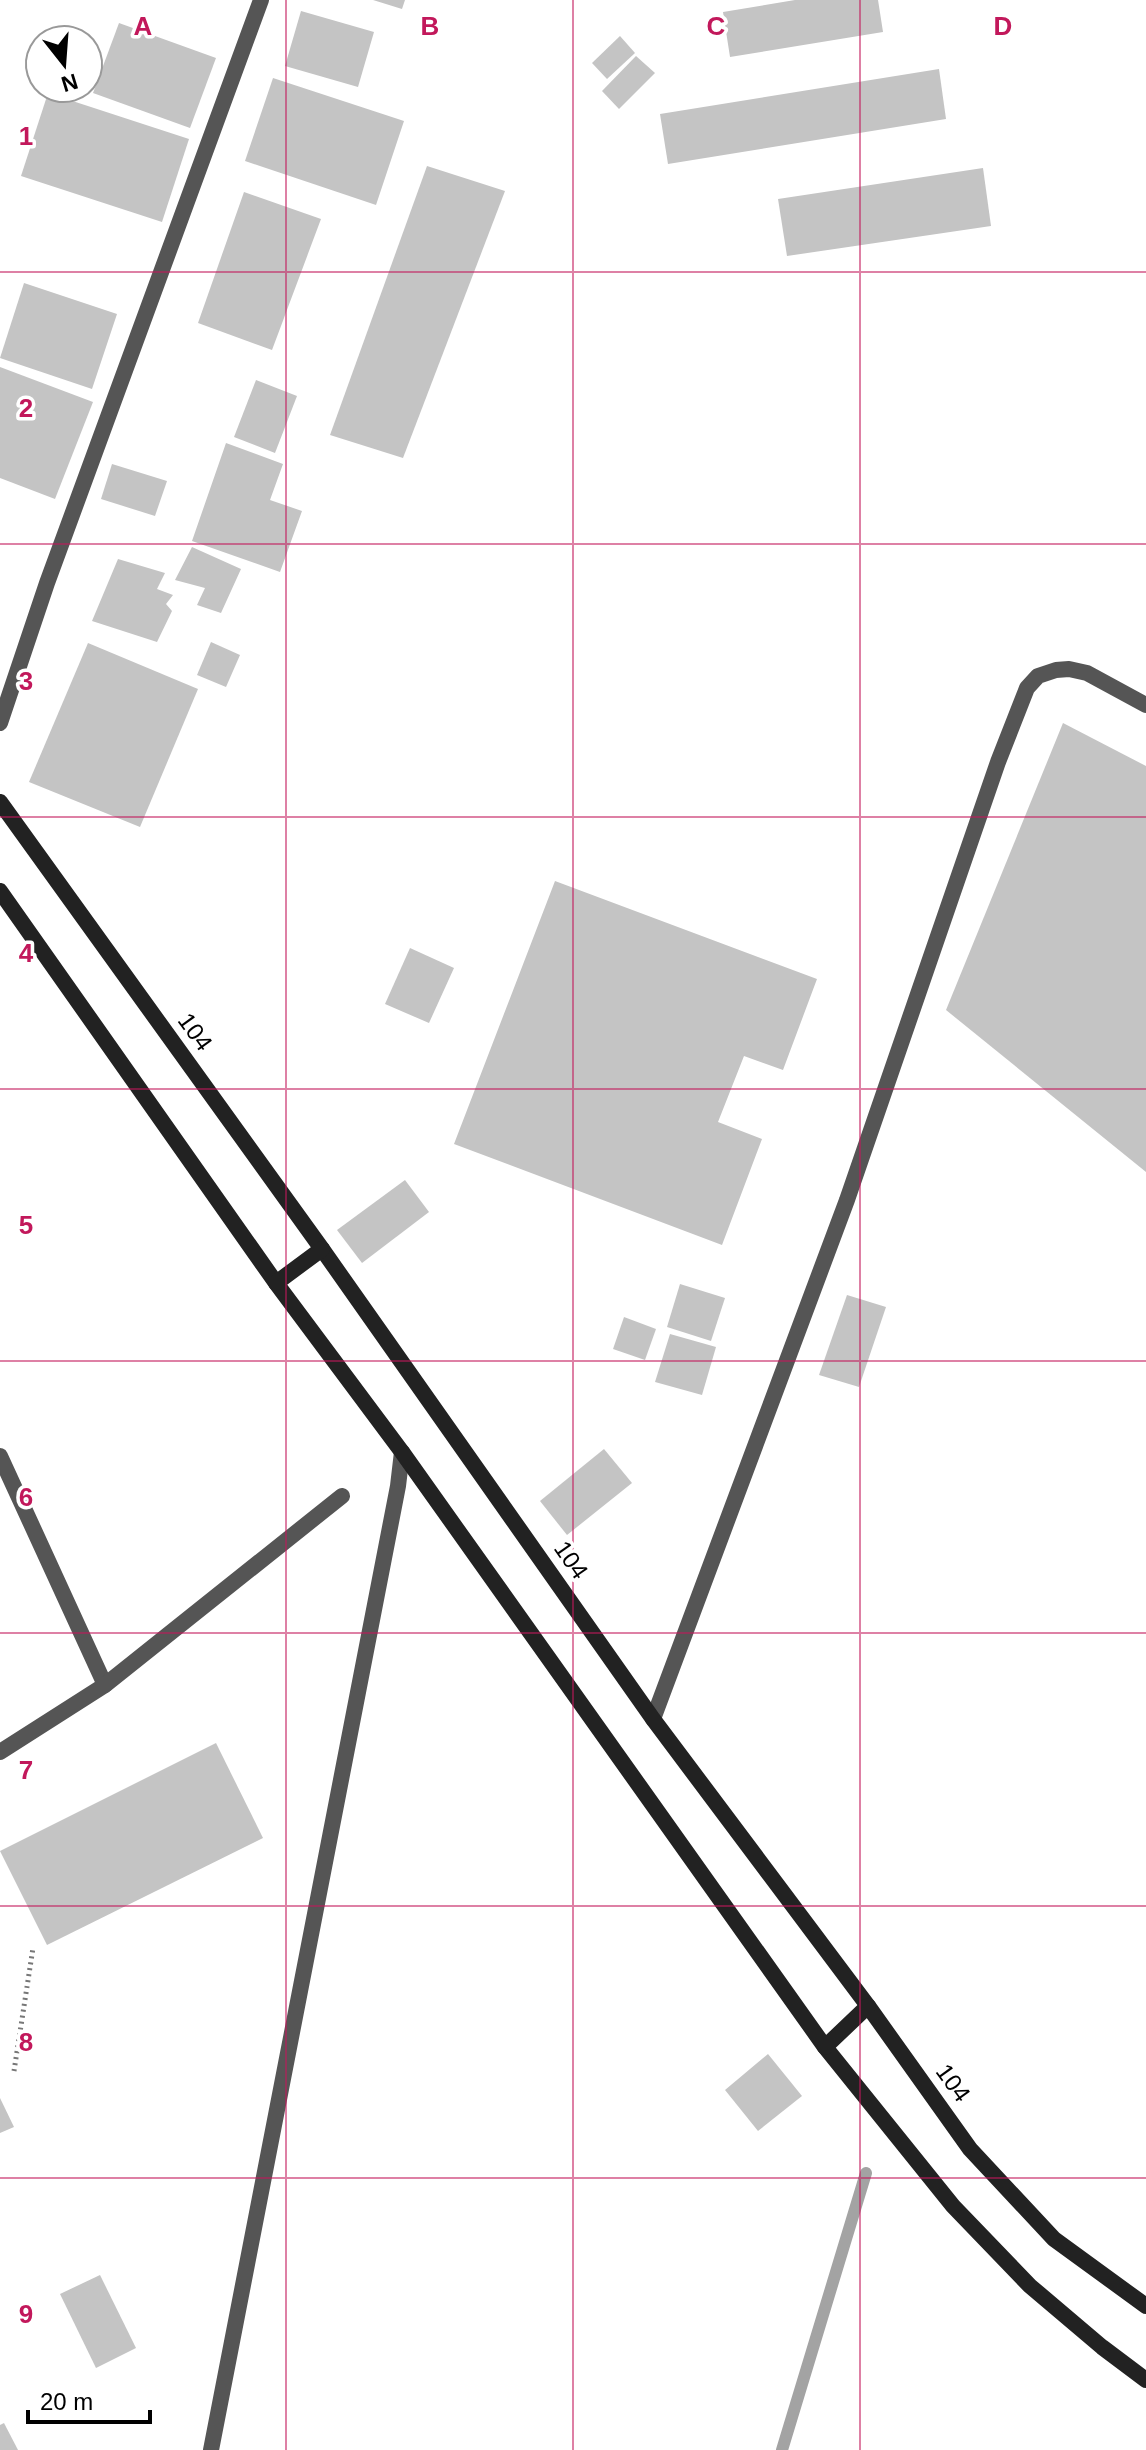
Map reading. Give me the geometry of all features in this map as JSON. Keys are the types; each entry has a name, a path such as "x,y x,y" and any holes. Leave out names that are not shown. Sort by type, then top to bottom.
{"street":[{"path":"0,723 47,583 261,0"},
{"path":"653,1719 847,1200 998,762 1027,688 1038,676 1069,669 1087,673 1146,705"},
{"name":"104","path":"0,802 322,1249 653,1719 981,2160 1054,2239 1146,2306"},
{"path":"0,891 276,1283 402,1452 825,2047 975,2229 1030,2286 1146,2380"},
{"path":"276,1283 322,1249"},
{"path":"211,2450 398,1486 402,1452"},
{"path":"0,1456 105,1685"},
{"path":"0,1752 105,1685 342,1496"},
{"path":"825,2047 868,2006"}],"path":[{"path":"14,2071 33,1948"}],"building":[{"path":"373,0 405,0 402,9"},
{"path":"795,0 878,0 883,32 730,57 723,12"},
{"path":"301,11 374,32 358,87 285,66"},
{"path":"119,23 216,58 190,128 104,97 104,63"},
{"path":"620,36 635,53 607,79 592,63"},
{"path":"636,56 655,73 619,109 602,91"},
{"path":"939,69 946,119 668,164 660,114"},
{"path":"273,78 404,121 376,205 245,161"},
{"path":"44,104 82,104 189,139 162,222 21,176"},
{"path":"427,166 505,191 403,458 330,435"},
{"path":"983,168 991,226 787,256 778,199"},
{"path":"244,192 321,219 272,350 198,323"},
{"path":"24,283 117,314 92,389 0,358"},
{"path":"0,367 93,402 55,499 0,478"},
{"path":"256,380 297,396 275,453 234,437"},
{"path":"226,443 283,464 270,500 302,511 280,572 192,541"},
{"path":"112,464 167,481 155,516 101,499"},
{"path":"192,547 241,569 221,613 197,605 205,588 175,580"},
{"path":"118,559 165,573 157,589 173,595 166,604 172,611 157,642 92,621"},
{"path":"211,642 240,655 226,687 197,675"},
{"path":"88,643 198,689 140,827 29,782"},
{"path":"1063,723 1146,766 1146,1172 946,1010"},
{"path":"555,881 817,979 783,1070 744,1056 718,1122 762,1139 722,1245 454,1144"},
{"path":"410,948 454,968 429,1023 385,1004"},
{"path":"405,1180 429,1212 362,1263 337,1230"},
{"path":"680,1284 725,1298 711,1341 667,1327"},
{"path":"847,1295 886,1307 859,1387 819,1375"},
{"path":"624,1317 656,1329 645,1360 613,1349"},
{"path":"670,1334 716,1347 702,1395 655,1382"},
{"path":"604,1449 632,1483 567,1535 540,1501"},
{"path":"216,1743 263,1838 47,1945 0,1851"},
{"path":"768,2054 802,2096 758,2131 725,2090"},
{"path":"0,2098 14,2127 0,2133"},
{"path":"100,2275 136,2348 96,2368 60,2294"},
{"path":"4,2423 18,2450 0,2450 0,2425"}],"waterway":[{"path":"782,2450 866,2173"}]}
